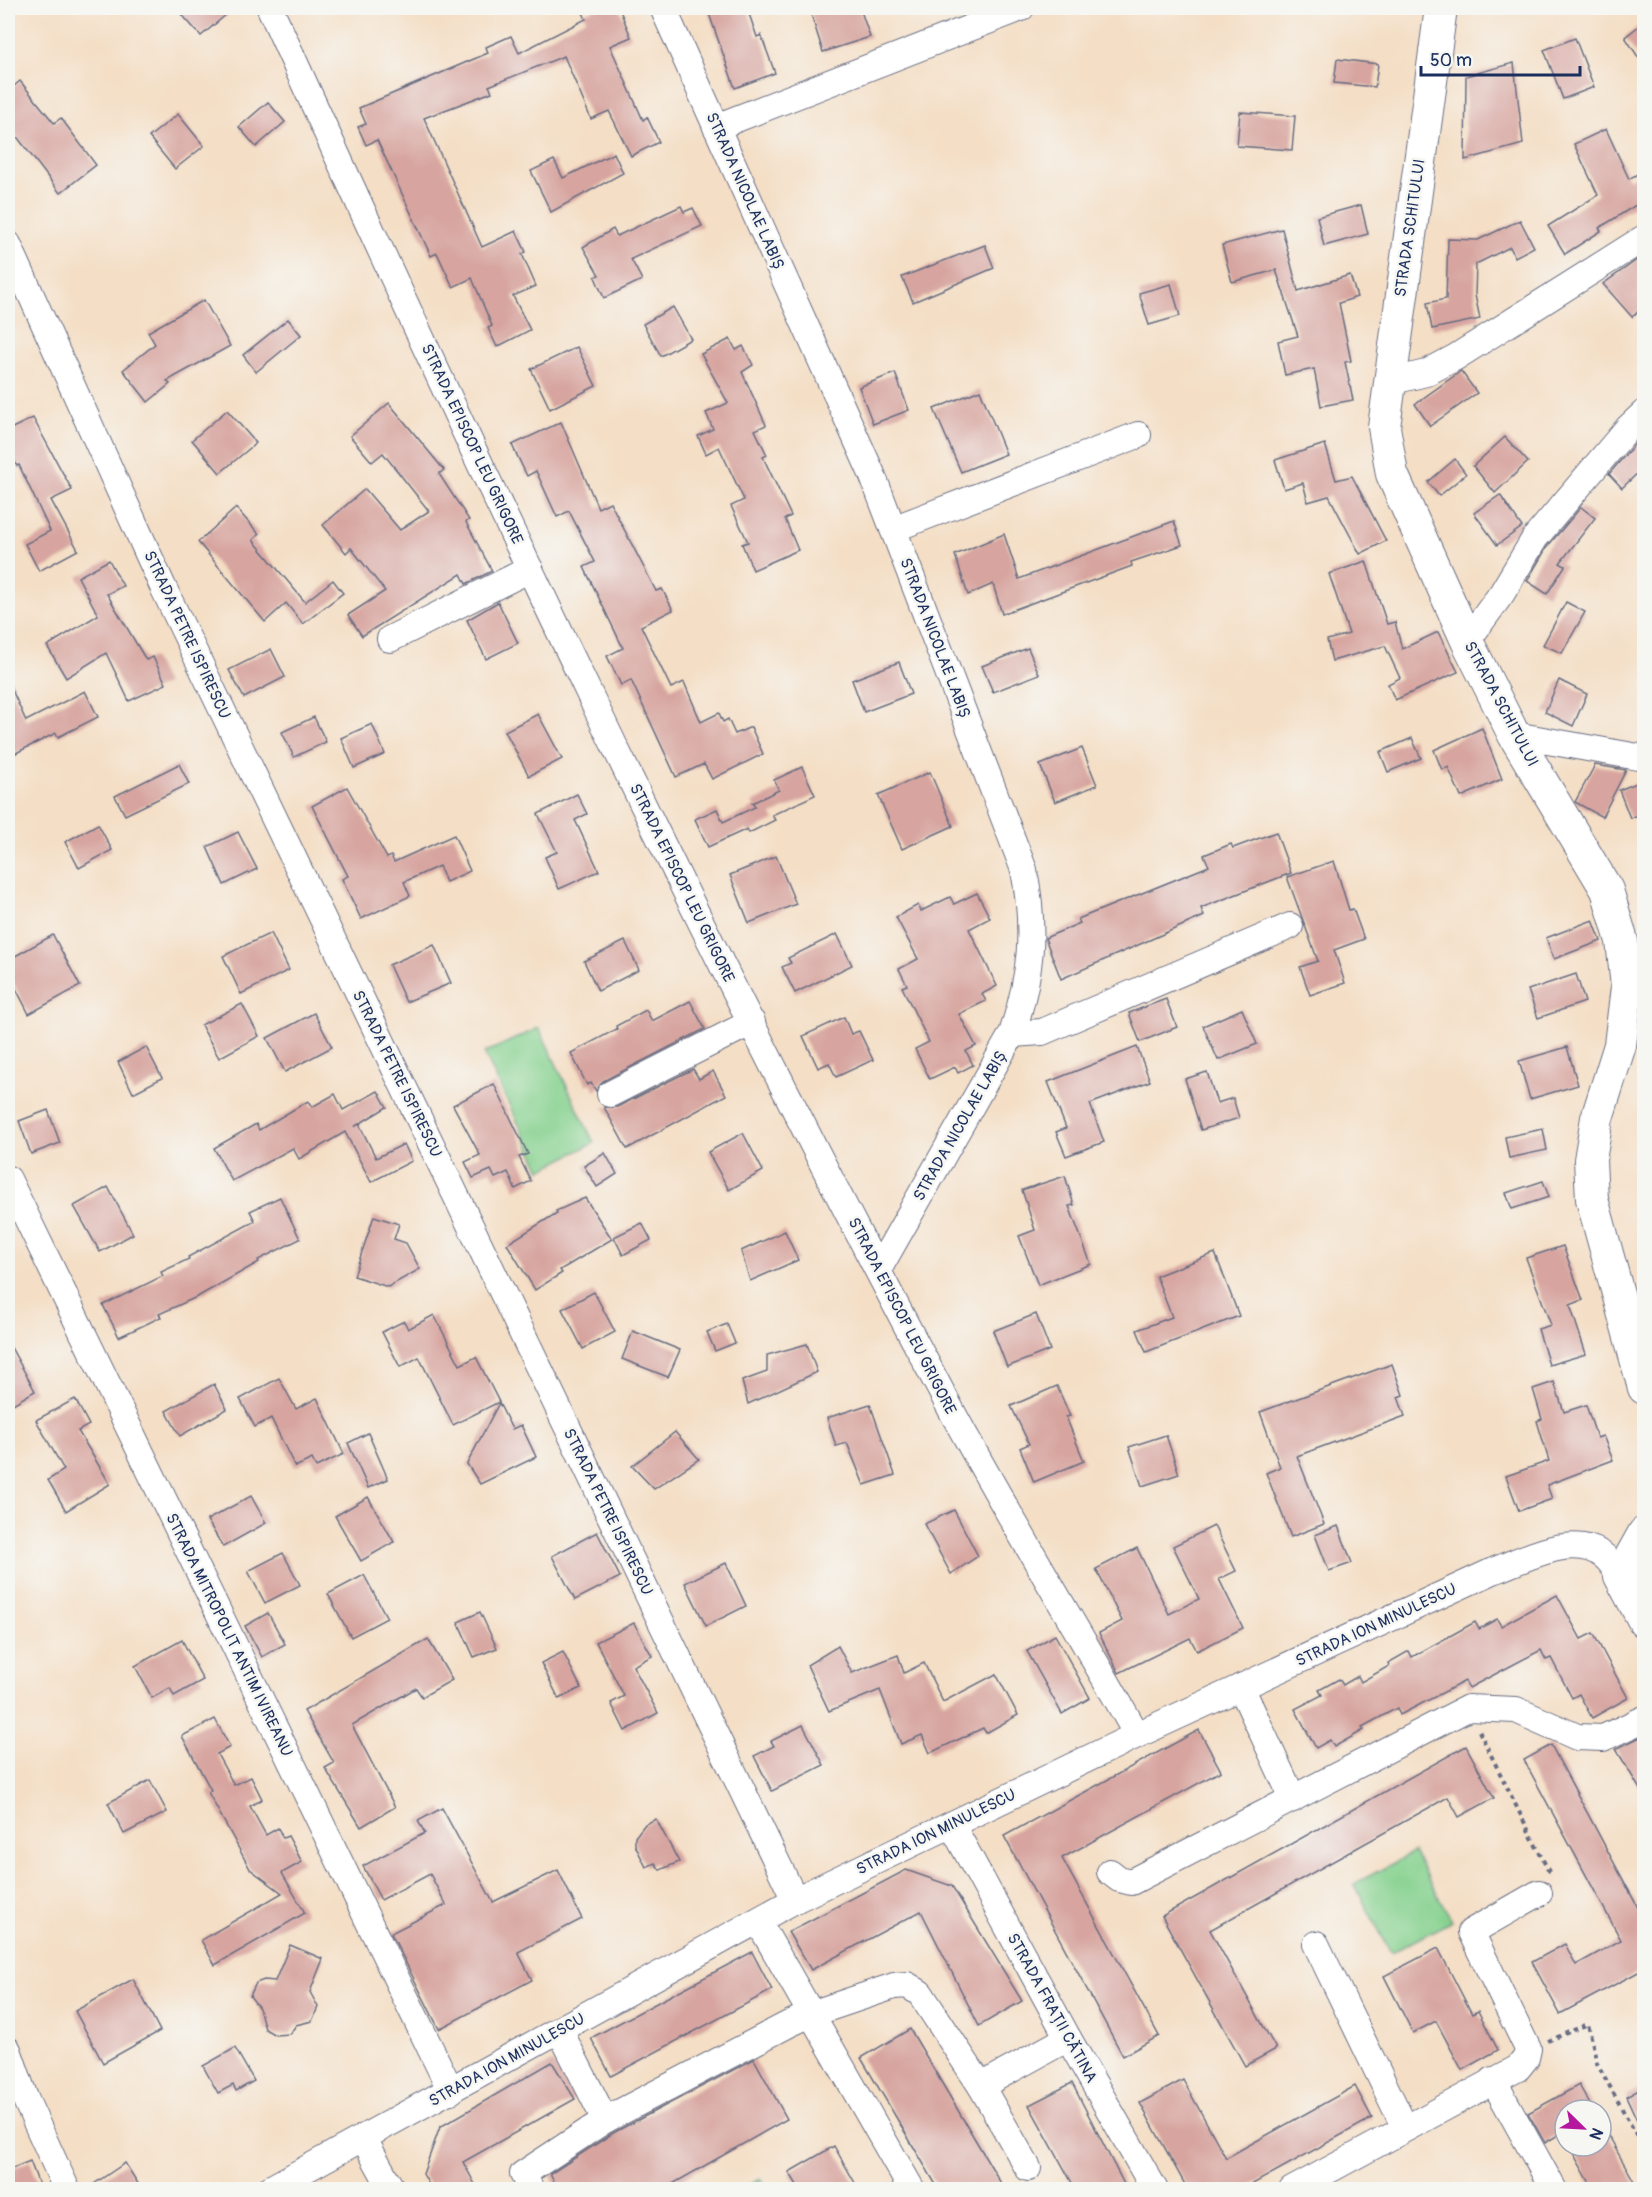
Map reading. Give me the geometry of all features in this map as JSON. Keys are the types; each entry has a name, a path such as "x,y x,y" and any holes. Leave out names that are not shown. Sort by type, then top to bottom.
{"main road":[{"name":"STRADA SCHITULUI","path":"1441,8 1384,427 1392,474 1467,641 1514,735 1606,890 1622,940 1627,987 1620,1045 1596,1129 1590,1160 1592,1198 1644,1388"},
{"path":"1644,1533 1620,1576 1644,1621"}],"street":[{"name":"STRADA EPISCOP LEU GRIGORE","path":"270,8 388,268 648,816 938,1386 1036,1563 1077,1628 1137,1735"},
{"name":"STRADA NICOLAE LABIȘ","path":"663,8 872,474 1024,870 1031,909 1032,941 1026,993 1012,1034 878,1269"},
{"path":"716,127 1022,8"},
{"path":"1389,382 1426,373 1456,357 1644,238"},
{"name":"STRADA PETRE ISPIRESCU","path":"8,244 168,598 795,1900"},
{"path":"1467,641 1502,593 1535,538 1628,428 1644,413"},
{"path":"893,529 1138,435"},
{"path":"390,639 530,569"},
{"path":"1514,735 1644,758"},
{"path":"1012,1034 1042,1032 1290,926"},
{"path":"610,1095 752,1022"},
{"name":"STRADA MITROPOLIT ANTIM IVIREANU","path":"8,1179 451,2091"},
{"name":"STRADA ION MINULESCU","path":"268,2190 795,1900 1137,1735 1493,1571 1549,1550 1581,1545 1605,1557 1620,1576"},
{"path":"1241,1687 1293,1799"},
{"path":"1110,1872 1119,1879 1131,1882 1468,1708 1516,1710 1578,1737 1603,1738 1644,1719"},
{"name":"STRADA FRAȚII CĂTINA","path":"952,1825 1068,2038 1155,2190"},
{"path":"1292,2190 1518,2068 1526,2058 1528,2049 1470,1932 1539,1893"},
{"path":"758,1921 912,2190"},
{"path":"1316,1944 1405,2128"},
{"path":"531,2190 523,2174 605,2120 811,2014 894,1986 907,1985 920,1993 981,2086 1028,2168"},
{"path":"560,2031 605,2120"},
{"path":"981,2086 1068,2038"},
{"path":"8,2050 25,2098 67,2190"},
{"path":"1493,2080 1554,2190"},
{"path":"364,2139 392,2190"}],"path":[{"path":"1468,1708 1555,1885 1539,1893"},
{"path":"1528,2049 1588,2024 1597,2063 1644,2149"}],"green space":[{"path":"539,1028 594,1143 541,1170 484,1053"},
{"path":"1414,1852 1452,1921 1391,1953 1354,1884"},
{"path":"761,2179 767,2189 741,2189"}],"building":[{"path":"176,8 234,8 201,36"},
{"path":"597,8 619,8 631,37 610,46 643,120 647,117 659,142 631,156 609,111 591,119 564,56 489,86 492,92 424,118 482,247 516,231 526,252 522,254 536,286 513,296 530,330 497,347 488,328 492,326 472,278 453,287 437,253 431,256 377,140 366,145 358,127 366,124 359,108 488,53 486,47 511,36 519,53 586,19 583,13"},
{"path":"707,8 747,8 757,37 761,35 775,73 735,88"},
{"path":"831,8 860,8 870,37 823,52 811,14"},
{"path":"1644,22 1644,66 1625,37"},
{"path":"1575,38 1594,87 1563,99 1544,50"},
{"path":"1337,59 1378,64 1375,87 1334,83"},
{"path":"1514,63 1523,144 1465,160 1466,76"},
{"path":"20,81 54,123 61,118 96,165 60,193 8,125 8,91"},
{"path":"268,102 285,122 256,147 239,127"},
{"path":"1240,112 1295,116 1292,150 1237,146"},
{"path":"178,114 204,146 175,169 149,137"},
{"path":"1606,129 1629,179 1639,173 1644,183 1644,200 1599,228 1601,231 1565,254 1548,226 1598,195 1574,144"},
{"path":"614,153 623,173 551,212 531,171 554,160 563,178"},
{"path":"1361,205 1368,234 1324,246 1317,217"},
{"path":"681,206 684,212 693,208 702,226 631,259 642,280 604,298 595,277 599,275 583,247 613,229 617,236"},
{"path":"1520,220 1534,247 1515,257 1510,247 1476,264 1475,295 1480,319 1432,329 1427,303 1446,299 1448,239 1478,240"},
{"path":"1282,229 1298,291 1350,275 1357,297 1339,303 1351,361 1345,362 1353,400 1321,406 1314,369 1285,375 1278,341 1298,336 1276,270 1232,282 1222,245"},
{"path":"985,245 994,268 913,302 902,277"},
{"path":"1644,255 1644,306 1632,317 1603,284"},
{"path":"1171,284 1180,316 1149,325 1139,293"},
{"path":"204,300 230,346 167,381 170,384 148,402 123,370 155,344 148,332"},
{"path":"673,307 691,339 661,356 643,324"},
{"path":"288,319 301,335 256,372 243,355"},
{"path":"730,339 736,350 743,346 753,365 742,372 766,425 755,430 767,455 763,457 791,516 785,519 798,550 753,570 742,544 748,542 731,506 744,500 719,447 706,454 698,436 713,429 706,413 728,403 701,354"},
{"path":"577,347 596,386 550,409 531,369"},
{"path":"1461,371 1477,393 1430,426 1415,404"},
{"path":"895,373 909,410 873,424 859,387"},
{"path":"980,390 1006,454 961,472 934,409"},
{"path":"389,403 444,470 439,474 469,520 466,522 492,571 466,584 461,574 362,636 348,615 385,591 351,548 346,553 323,525 365,489 400,530 429,511 383,453 372,462 350,436"},
{"path":"227,410 256,443 220,473 192,440"},
{"path":"33,418 72,490 51,500 78,550 39,571 25,544 50,531 19,465 17,466 8,448 8,430"},
{"path":"561,422 598,508 610,502 656,591 662,589 673,610 641,626 671,688 684,682 701,722 719,713 723,722 728,719 735,734 751,727 763,754 712,779 704,764 676,777 631,680 621,685 607,656 623,648 584,567 595,562 569,511 557,517 536,471 527,476 512,445"},
{"path":"1644,433 1644,467 1622,488 1609,474"},
{"path":"1505,437 1528,462 1495,493 1473,466"},
{"path":"1325,444 1336,480 1352,476 1386,541 1360,554 1329,496 1308,502 1303,483 1284,489 1275,460"},
{"path":"1455,459 1466,474 1439,496 1428,482"},
{"path":"1500,495 1522,527 1497,545 1474,513"},
{"path":"1581,507 1595,518 1560,563 1565,566 1547,594 1527,581 1547,547"},
{"path":"236,508 259,534 253,540 305,602 333,580 343,593 303,624 286,603 265,622 198,542"},
{"path":"1174,521 1182,545 1131,562 1132,566 1002,614 993,584 968,595 955,555 1004,534 1019,579"},
{"path":"109,560 123,586 107,594 146,660 153,657 166,684 129,701 106,653 66,678 47,646 98,615 78,577"},
{"path":"1366,561 1387,624 1395,622 1402,649 1438,632 1458,672 1395,700 1388,684 1400,678 1385,646 1332,661 1327,640 1349,634 1329,574"},
{"path":"498,602 518,643 486,659 467,620"},
{"path":"1566,602 1585,612 1562,653 1543,645"},
{"path":"1028,648 1039,674 993,692 982,666"},
{"path":"271,649 285,677 244,698 229,670"},
{"path":"899,662 911,694 864,712 852,680"},
{"path":"1559,680 1587,694 1573,726 1545,712"},
{"path":"8,681 26,721 85,691 98,717 58,737 56,733 8,757"},
{"path":"538,714 562,759 529,776 505,731"},
{"path":"314,717 326,742 294,757 282,732"},
{"path":"372,724 385,754 354,768 341,738"},
{"path":"1482,728 1502,779 1461,797 1448,767 1442,770 1434,750"},
{"path":"1412,738 1421,758 1388,772 1380,752"},
{"path":"1082,748 1097,785 1055,802 1040,765"},
{"path":"179,764 189,784 125,815 115,796"},
{"path":"1595,765 1626,770 1602,817 1575,802"},
{"path":"802,767 815,795 772,815 775,820 749,833 747,829 708,847 695,819 717,809 723,822 755,807 752,803 779,790 774,780"},
{"path":"930,772 953,826 902,849 878,795"},
{"path":"1644,780 1644,813 1630,818 1619,790"},
{"path":"347,787 387,858 391,856 394,862 454,835 470,871 446,882 439,866 404,882 410,896 361,919 342,879 348,876 312,806"},
{"path":"577,794 587,814 575,820 599,871 559,889 545,857 557,852 538,814"},
{"path":"98,824 112,850 79,868 65,842"},
{"path":"238,832 257,869 224,885 207,847"},
{"path":"1276,832 1291,873 1201,908 1204,916 1061,979 1045,938 1080,923 1078,919 1209,866 1204,855 1231,844 1233,848"},
{"path":"776,856 796,904 749,923 730,875"},
{"path":"1334,861 1349,910 1353,909 1364,939 1334,950 1345,983 1310,995 1300,967 1318,961 1287,877"},
{"path":"977,893 990,918 969,929 997,986 982,994 986,1001 959,1014 976,1046 966,1051 973,1065 958,1073 955,1067 930,1079 915,1049 929,1042 902,987 907,985 899,969 918,959 896,917 918,905 921,911 950,897 954,904"},
{"path":"1593,920 1601,941 1554,959 1546,938"},
{"path":"271,933 289,970 241,994 223,956"},
{"path":"837,934 852,965 795,993 782,967 791,963 788,958"},
{"path":"53,935 80,986 29,1014 8,973 8,960"},
{"path":"625,941 639,970 598,991 584,961"},
{"path":"434,945 451,983 406,1002 389,965"},
{"path":"1576,974 1585,1002 1538,1018 1528,990"},
{"path":"1166,999 1177,1027 1140,1042 1129,1013"},
{"path":"690,1001 705,1029 603,1081 596,1091 591,1083 587,1085 571,1053 617,1029 616,1026 646,1010 652,1021"},
{"path":"242,1004 259,1036 219,1058 201,1025"},
{"path":"1242,1009 1257,1044 1218,1060 1203,1026"},
{"path":"314,1013 332,1047 285,1072 267,1038"},
{"path":"844,1017 851,1034 859,1031 873,1060 836,1077 829,1063 818,1068 803,1036"},
{"path":"146,1047 162,1078 133,1093 118,1062"},
{"path":"1137,1047 1150,1081 1090,1104 1104,1142 1066,1156 1056,1132 1066,1128 1048,1082"},
{"path":"1567,1047 1578,1085 1530,1099 1519,1061"},
{"path":"693,1069 699,1079 713,1071 726,1095 627,1149 604,1107 617,1107"},
{"path":"1207,1072 1217,1103 1233,1098 1239,1118 1201,1130 1185,1079"},
{"path":"494,1084 528,1154 519,1157 531,1181 515,1189 508,1172 495,1178 491,1170 473,1178 465,1162 480,1155 453,1105"},
{"path":"378,1091 387,1107 354,1127 359,1124 376,1158 404,1144 412,1161 371,1182 345,1132 299,1159 293,1148 232,1181 214,1148 256,1124 259,1130 308,1101 312,1107 335,1094 343,1110"},
{"path":"48,1110 60,1143 31,1154 19,1121"},
{"path":"1543,1129 1547,1150 1509,1158 1505,1137"},
{"path":"743,1133 763,1171 729,1190 708,1152"},
{"path":"605,1153 617,1174 597,1187 584,1166"},
{"path":"1065,1176 1074,1205 1069,1206 1091,1264 1038,1285 1019,1236 1035,1230 1022,1190"},
{"path":"1543,1181 1549,1197 1512,1209 1506,1193"},
{"path":"108,1187 133,1234 100,1252 74,1206"},
{"path":"280,1197 300,1239 258,1260 259,1262 199,1296 159,1314 161,1317 119,1337 103,1305 163,1276 161,1272 189,1259 188,1257 255,1221 250,1211"},
{"path":"585,1198 612,1239 560,1270 562,1273 535,1290 507,1244 557,1213 556,1211"},
{"path":"374,1216 399,1224 394,1239 406,1243 420,1269 388,1287 354,1276"},
{"path":"642,1223 651,1240 623,1255 614,1237"},
{"path":"785,1231 798,1260 750,1281 741,1251"},
{"path":"1563,1246 1583,1300 1570,1305 1586,1354 1549,1365 1538,1329 1551,1325 1526,1258"},
{"path":"1215,1253 1239,1316 1146,1352 1137,1330 1172,1317 1156,1276"},
{"path":"594,1292 615,1332 583,1349 562,1309"},
{"path":"1036,1314 1050,1350 1007,1367 993,1331"},
{"path":"434,1315 460,1365 476,1357 499,1402 453,1425 419,1357 400,1367 382,1332 404,1321 408,1329"},
{"path":"727,1324 735,1343 715,1351 707,1332"},
{"path":"633,1331 680,1350 668,1377 622,1359"},
{"path":"8,1342 35,1391 8,1407"},
{"path":"807,1344 817,1372 748,1404 742,1381 767,1372 767,1355"},
{"path":"1392,1364 1403,1395 1398,1397 1405,1416 1297,1456 1324,1524 1291,1537 1266,1473 1280,1467 1260,1412"},
{"path":"279,1378 296,1409 317,1398 344,1454 316,1467 312,1459 295,1467 271,1418 255,1427 240,1399"},
{"path":"1554,1382 1564,1412 1586,1405 1597,1438 1603,1436 1613,1460 1547,1485 1552,1499 1519,1511 1506,1476 1549,1461 1537,1421 1542,1419 1533,1389"},
{"path":"214,1384 227,1409 180,1436 166,1411"},
{"path":"1057,1386 1070,1416 1066,1417 1084,1461 1034,1482 1020,1448 1029,1444 1011,1406"},
{"path":"75,1399 89,1425 78,1431 110,1484 66,1511 48,1480 64,1470 36,1420"},
{"path":"499,1403 512,1429 521,1425 536,1457 480,1484 467,1464"},
{"path":"870,1404 895,1475 864,1485 847,1443 836,1446 827,1418"},
{"path":"675,1432 699,1459 654,1489 632,1466"},
{"path":"368,1433 388,1479 368,1488 348,1443"},
{"path":"1166,1435 1179,1474 1142,1486 1129,1447"},
{"path":"251,1496 266,1523 223,1547 207,1520"},
{"path":"368,1497 394,1542 361,1561 335,1516"},
{"path":"954,1510 978,1556 951,1574 924,1524"},
{"path":"1214,1526 1236,1571 1219,1579 1243,1628 1197,1651 1190,1638 1119,1673 1099,1633 1122,1621 1096,1569 1137,1548 1169,1614 1199,1599 1173,1546"},
{"path":"1338,1526 1352,1563 1329,1571 1315,1535"},
{"path":"597,1532 620,1577 575,1600 552,1556"},
{"path":"283,1553 300,1585 265,1603 248,1571"},
{"path":"726,1563 746,1606 706,1626 685,1583"},
{"path":"364,1575 387,1618 351,1637 328,1594"},
{"path":"1557,1595 1581,1639 1593,1633 1628,1698 1592,1718 1579,1694 1572,1698 1551,1658 1546,1660 1541,1650 1469,1688 1465,1681 1400,1715 1397,1708 1362,1727 1364,1730 1334,1747 1330,1740 1316,1748 1295,1709 1322,1695 1319,1690 1339,1679 1343,1685 1358,1676 1361,1682 1409,1651 1412,1657 1475,1622 1479,1629 1497,1619 1501,1626"},
{"path":"480,1612 497,1648 474,1657 458,1622"},
{"path":"268,1613 285,1644 262,1657 245,1626"},
{"path":"634,1623 652,1656 633,1666 658,1713 625,1731 611,1703 624,1696 596,1642"},
{"path":"1055,1635 1090,1698 1062,1714 1027,1651"},
{"path":"428,1639 452,1680 422,1697 416,1688 352,1725 395,1807 361,1827 325,1768 334,1763 304,1711"},
{"path":"182,1640 203,1680 174,1696 170,1688 152,1698 135,1666"},
{"path":"838,1646 852,1673 898,1655 904,1673 924,1663 943,1702 996,1674 1018,1715 986,1733 983,1728 930,1753 922,1735 901,1744 880,1690 829,1711 807,1665"},
{"path":"563,1652 581,1688 559,1699 541,1663"},
{"path":"215,1719 230,1747 217,1754 234,1785 251,1777 262,1799 250,1806 266,1835 278,1828 283,1838 288,1836 302,1862 282,1873 305,1913 215,1965 201,1940 282,1893 250,1869 208,1792 211,1790 182,1736"},
{"path":"803,1725 824,1765 772,1791 754,1756 774,1746 771,1741"},
{"path":"1199,1730 1221,1771 1062,1858 1159,2036 1123,2056 1004,1836"},
{"path":"1644,1735 1644,1796 1616,1749"},
{"path":"1551,1745 1644,1919 1644,1969 1560,2014 1532,1962 1565,1944 1576,1965 1621,1940 1524,1760"},
{"path":"1466,1746 1494,1798 1459,1817 1448,1797 1210,1930 1276,2049 1245,2066 1162,1916"},
{"path":"150,1780 167,1812 124,1834 108,1803"},
{"path":"442,1808 493,1902 558,1870 582,1919 518,1952 532,1980 439,2029 391,1933 446,1905 430,1874 381,1900 363,1866 425,1833 418,1821"},
{"path":"656,1819 679,1862 660,1870 655,1863 646,1867 635,1845 635,1837 645,1824"},
{"path":"906,1870 952,1886 1022,2001 979,2026 921,1911 811,1970 788,1932"},
{"path":"290,1945 323,1959 310,1992 318,2007 312,2021 296,2025 290,2034 275,2035 265,2029 259,2008 250,1996 256,1983 264,1980 275,1981"},
{"path":"1438,1948 1472,2014 1478,2011 1498,2050 1462,2070 1436,2021 1413,2033 1384,1976"},
{"path":"752,1952 772,1990 611,2076 591,2038"},
{"path":"133,1979 160,2031 103,2063 75,2011"},
{"path":"910,2029 1005,2190 939,2190 861,2058"},
{"path":"235,2048 254,2081 236,2091 233,2085 218,2093 203,2066"},
{"path":"754,2059 787,2119 662,2190 558,2190 550,2174 613,2133"},
{"path":"552,2062 575,2099 463,2162 478,2190 432,2190 423,2174 440,2127"},
{"path":"1183,2080 1226,2158 1355,2086 1372,2118 1242,2190 1188,2190 1140,2103"},
{"path":"1072,2083 1127,2190 1076,2190 1029,2105"},
{"path":"1579,2085 1586,2098 1555,2098"},
{"path":"1644,2086 1644,2135 1626,2096"},
{"path":"1553,2099 1553,2138 1545,2143 1528,2113"},
{"path":"1613,2144 1639,2190 1594,2190 1576,2158 1613,2158"},
{"path":"834,2146 859,2190 800,2190 789,2172"},
{"path":"30,2161 41,2190 11,2190 8,2170"},
{"path":"125,2163 142,2190 85,2190"}]}
